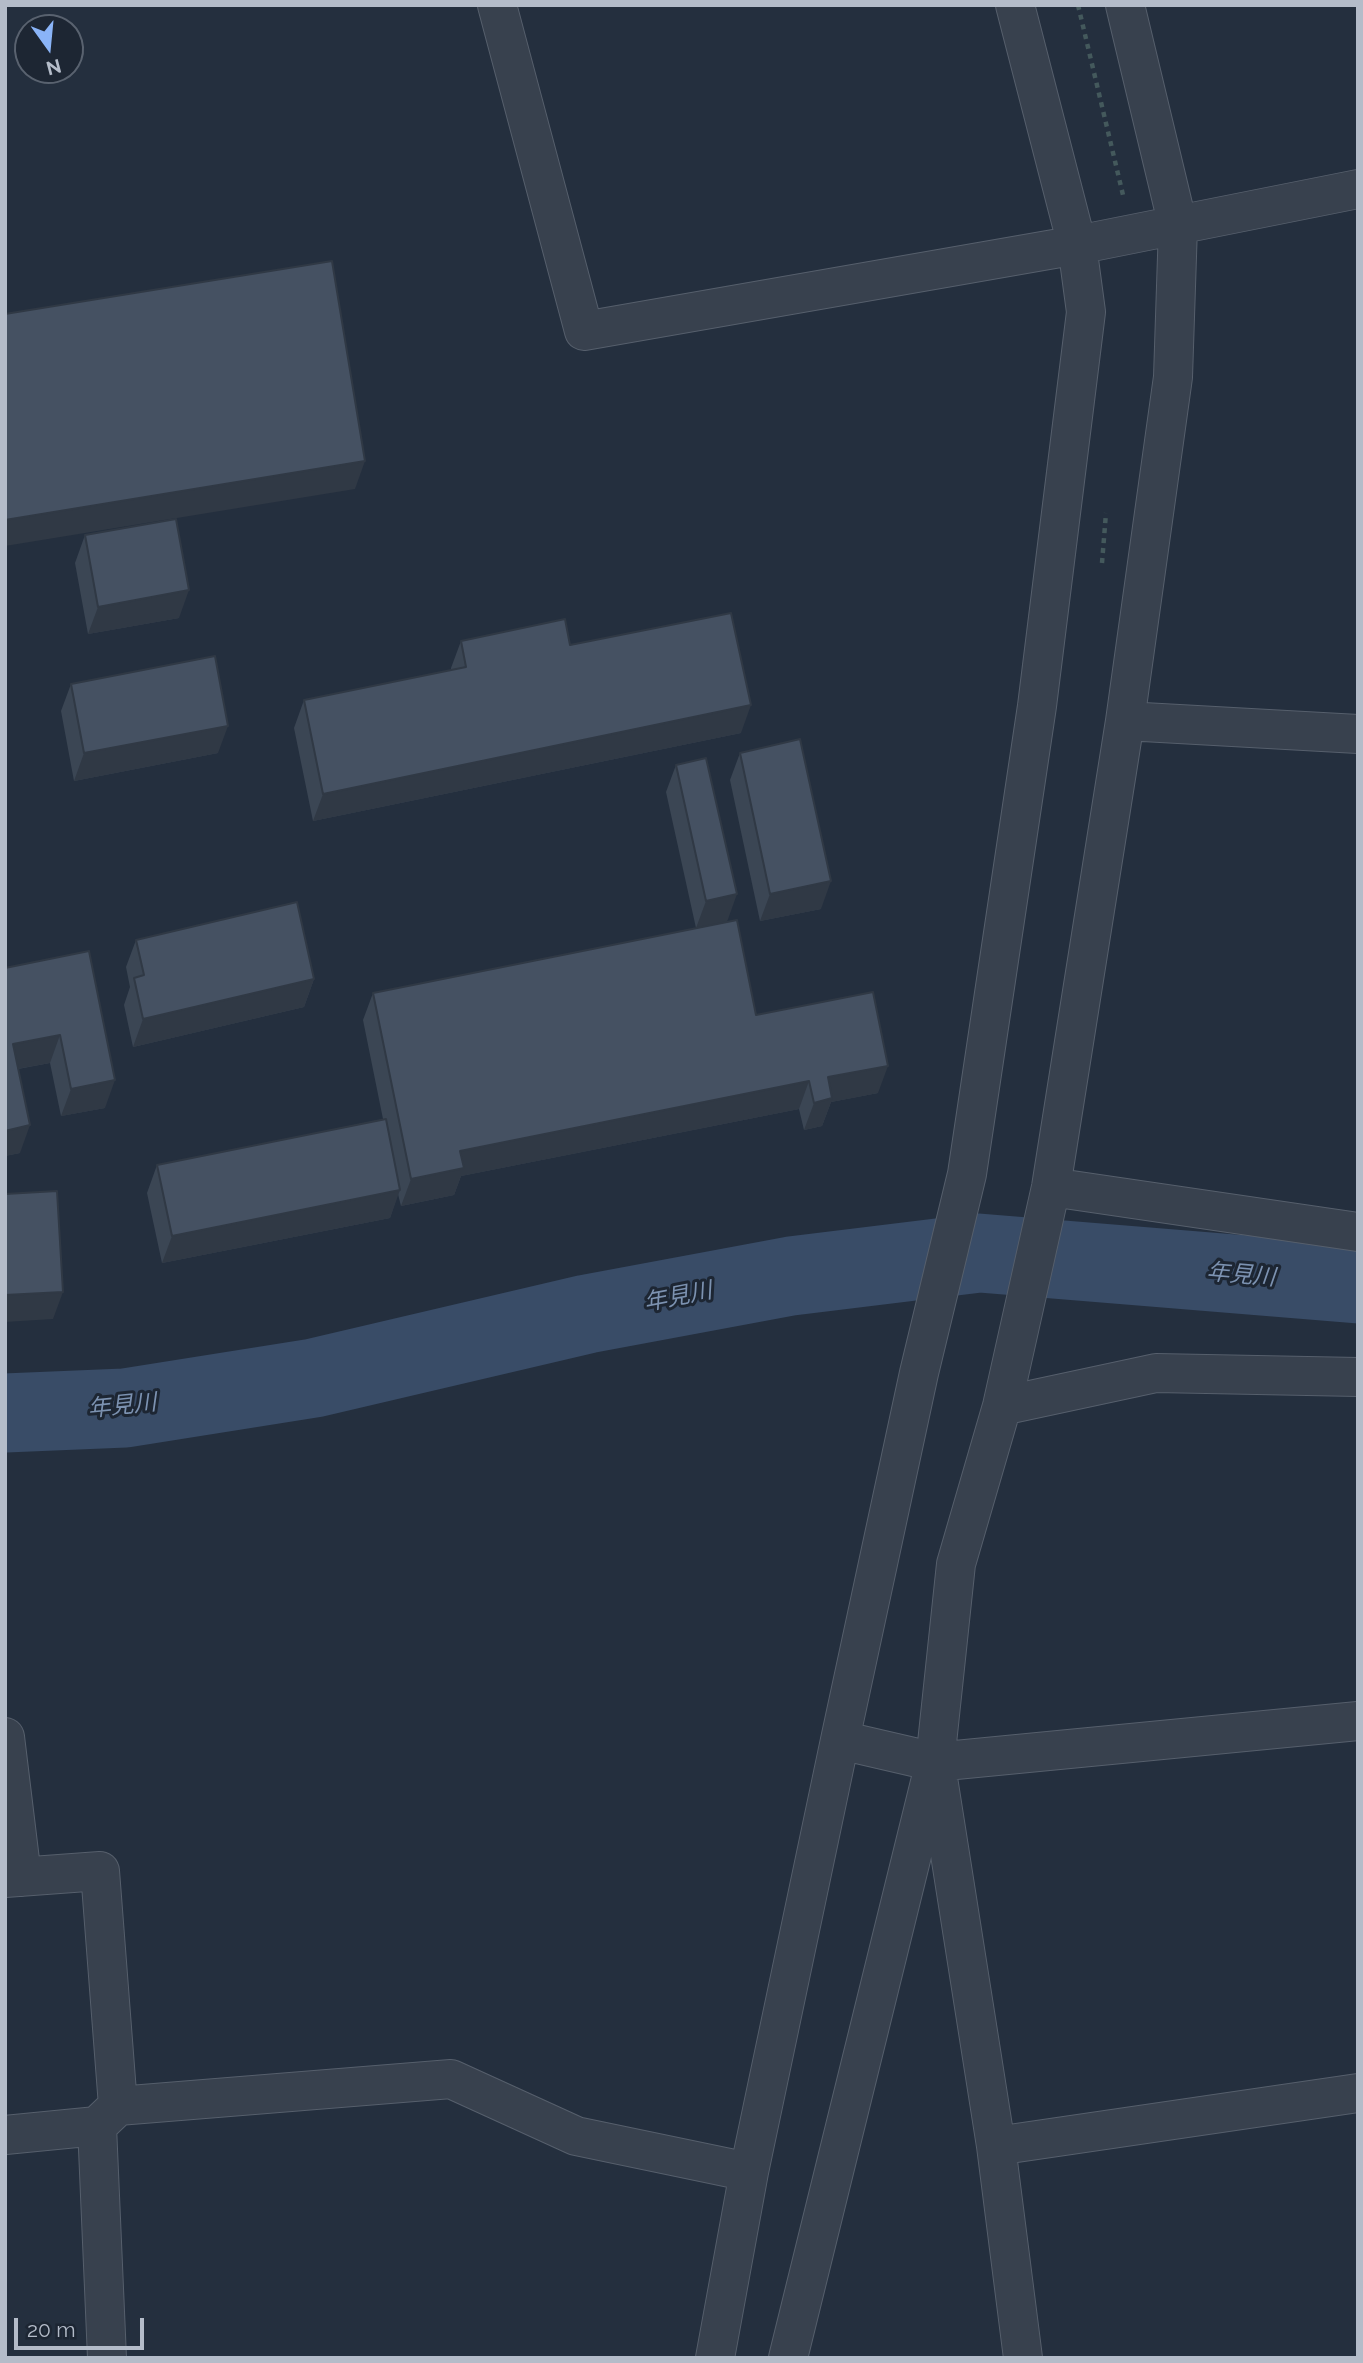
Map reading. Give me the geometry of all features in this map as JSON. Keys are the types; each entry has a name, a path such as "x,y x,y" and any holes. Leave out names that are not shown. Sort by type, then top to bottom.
{"street":[{"path":"497,5 584,331 1077,245 1358,189"},
{"path":"715,2358 749,2172 840,1740 919,1373 967,1174 1037,706 1086,312 1077,245 1016,5"},
{"path":"788,2358 935,1762 956,1564 1004,1397 1051,1187 1125,721 1172,377 1178,226 1125,5"},
{"path":"1125,721 1358,734"},
{"path":"1051,1187 1358,1232"},
{"path":"1004,1397 1156,1373 1358,1377"},
{"path":"840,1740 935,1762 1358,1721"},
{"path":"5,1737 14,1877 100,1871 107,2116 107,2358"},
{"path":"935,1762 996,2146 1023,2358"},
{"path":"5,2135 107,2116 451,2079 576,2136 749,2172"},
{"path":"996,2146 1358,2093"}],"path":[{"path":"1078,5 1124,202"}],"building":[{"path":"332,261 365,461 5,520 5,314"},
{"path":"176,519 189,590 98,607 85,535"},
{"path":"731,613 751,705 323,794 304,700 466,667 461,641 565,619 570,645"},
{"path":"215,656 228,726 84,753 71,684"},
{"path":"800,739 831,881 770,894 740,753"},
{"path":"706,758 737,894 706,901 676,765"},
{"path":"297,902 314,979 143,1019 134,978 144,975 136,940"},
{"path":"737,920 756,1015 873,992 888,1066 828,1077 832,1098 814,1103 809,1081 460,1151 464,1168 411,1179 373,993"},
{"path":"89,951 115,1080 71,1089 60,1035 13,1044 30,1125 5,1131 5,968"},
{"path":"386,1119 400,1190 172,1236 157,1165"},
{"path":"57,1191 63,1292 5,1295 5,1194"}],"waterway":[{"name":"年見川","path":"5,1413 125,1408 314,1378 587,1314 791,1276 979,1253 1358,1284"}]}
